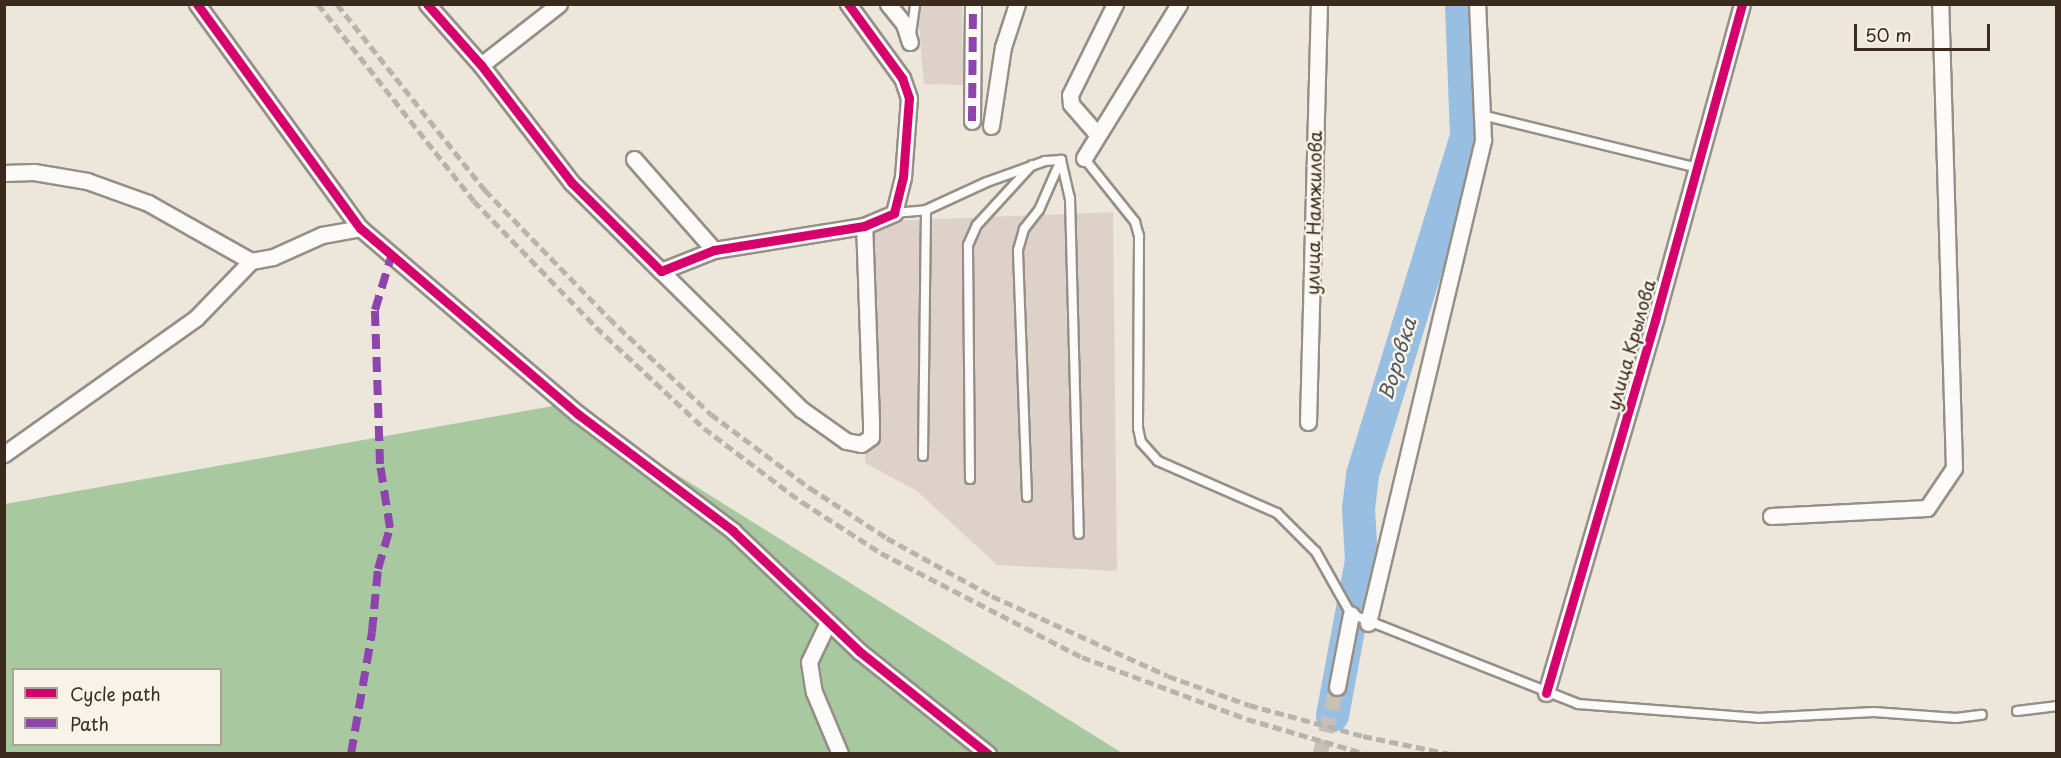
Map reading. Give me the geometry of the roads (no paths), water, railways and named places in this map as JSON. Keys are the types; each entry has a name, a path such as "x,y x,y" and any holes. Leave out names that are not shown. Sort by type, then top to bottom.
{"street":[{"path":"197,4 360,228 578,414 734,531 828,622 934,714 988,753"},
{"path":"428,4 481,65 571,182 801,409 846,441 861,444 871,437 872,422 864,226"},
{"path":"481,65 559,4"},
{"path":"661,272 714,250 864,226 894,213 903,177 909,98 902,78 848,4"},
{"path":"888,4 904,24 910,42"},
{"path":"972,121 973,4"},
{"path":"991,126 1003,47 1017,4"},
{"path":"1097,134 1071,104 1070,95 1115,4"},
{"path":"1084,158 1179,4"},
{"name":"улица Намжилова","path":"1308,422 1319,4"},
{"path":"1368,623 1483,140 1477,4"},
{"name":"улица Крылова","path":"1546,693 1742,4"},
{"path":"1771,516 1927,508 1954,468 1940,4"},
{"path":"634,159 714,250"},
{"path":"4,172 34,172 87,181 148,203 251,261"},
{"path":"4,454 196,318 251,261 273,256 322,235 360,228"},
{"path":"1337,687 1351,614"},
{"path":"828,622 809,662 814,692 840,753"}],"lane":[{"path":"910,42 915,4"},
{"path":"1482,115 1697,168"},
{"path":"1084,158 1135,222 1139,236 1141,442 1158,461 1277,513 1316,552 1351,614 1368,623 1578,704 1701,716 1758,718 1874,712 1956,718 1982,715"},
{"path":"894,213 926,210 1032,165 1061,160"},
{"path":"1028,496 1018,250 1024,229 1039,210 1061,160"},
{"path":"1061,160 1070,198 1079,534"},
{"path":"970,479 968,245 977,225 1032,165"},
{"path":"923,456 926,210"},
{"path":"2017,711 2056,706"}],"waterway":[{"name":"Воровка","path":"1332,715 1361,560 1358,508 1362,474 1466,135 1461,4"}],"tunnel":[{"path":"1320,754 1337,687"}],"railway":[{"path":"318,4 474,201 596,327 704,428 802,502 881,553 1082,657 1247,719 1367,754"},
{"path":"337,4 485,190 609,318 711,414 810,488 887,538 992,596 1168,676 1249,705 1363,736 1450,754"}]}
